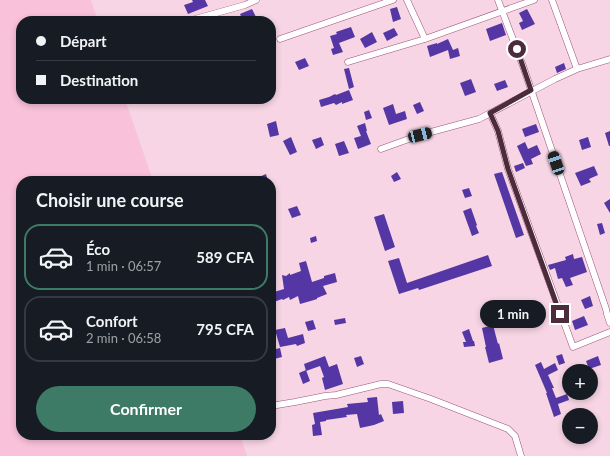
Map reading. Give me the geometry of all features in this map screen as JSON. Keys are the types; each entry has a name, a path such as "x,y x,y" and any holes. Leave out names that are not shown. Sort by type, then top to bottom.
{"street":[{"path":"205,16 256,0"},
{"path":"280,39 393,0"},
{"path":"407,0 425,38"},
{"path":"498,0 523,66 610,323"},
{"path":"348,62 425,38 534,0"},
{"path":"552,0 577,69"},
{"path":"381,149 420,135 475,120 555,78 577,69 610,59"},
{"path":"490,113 498,131 508,169 573,348 610,332"},
{"path":"276,405 336,395 381,384 388,384 508,428 515,436 521,456"}],"shaded area":[{"path":"0,0 91,0 96,16 16,16 16,104 127,104 151,176 16,176 16,440 242,440 247,456 0,456"}],"building":[{"path":"192,0 205,0 208,6 188,14 184,5 193,2"},
{"path":"397,7 401,19 393,22 390,9"},
{"path":"252,9 256,16 241,16 240,14"},
{"path":"527,9 535,24 522,30 519,23 523,21 519,13"},
{"path":"502,23 506,35 490,41 486,29"},
{"path":"351,27 355,37 339,43 343,52 333,55 331,49 334,48 330,36 337,34 336,32"},
{"path":"394,28 398,35 387,41 383,33"},
{"path":"372,32 377,42 365,48 360,39"},
{"path":"448,39 453,50 458,48 460,56 450,59 448,50 430,57 427,46 437,44"},
{"path":"305,58 309,66 299,70 295,62"},
{"path":"564,63 566,69 557,73 555,67"},
{"path":"349,68 354,87 349,89 344,69"},
{"path":"471,79 476,92 465,96 460,83"},
{"path":"505,80 508,87 497,91 494,84"},
{"path":"349,90 353,100 342,104 342,102 336,105 334,103 321,107 319,100"},
{"path":"420,102 424,111 417,114 413,105"},
{"path":"393,104 396,114 405,111 407,119 389,125 383,108"},
{"path":"369,110 372,118 366,120 364,112"},
{"path":"276,121 279,135 270,137 267,124"},
{"path":"365,123 366,131 371,144 358,149 354,138 361,136 357,126"},
{"path":"536,124 539,132 525,137 522,129"},
{"path":"610,131 610,146 609,146 605,133"},
{"path":"291,137 297,152 290,155 283,141"},
{"path":"321,137 324,145 316,149 312,140"},
{"path":"588,137 591,147 582,150 579,140"},
{"path":"344,141 349,153 339,156 335,144"},
{"path":"525,142 528,149 537,145 541,154 531,159 533,164 526,166 517,146"},
{"path":"523,163 525,168 516,172 514,166"},
{"path":"594,166 598,175 589,179 591,182 581,186 575,173"},
{"path":"397,172 401,179 394,182 391,176"},
{"path":"502,172 524,235 516,238 494,174"},
{"path":"469,188 472,196 465,198 462,190"},
{"path":"610,199 610,213 604,203"},
{"path":"297,206 301,215 292,218 288,209"},
{"path":"471,208 479,233 472,236 463,211"},
{"path":"384,214 395,247 385,251 374,217"},
{"path":"602,223 605,233 600,235 597,224"},
{"path":"316,236 317,241 311,243 310,238"},
{"path":"573,254 574,259 582,257 587,272 570,278 573,285 566,287 562,278 558,279 555,268 550,270 548,265 566,260 565,257"},
{"path":"488,255 492,266 419,290 418,288 399,294 388,261 399,258 407,283"},
{"path":"306,261 312,282 324,278 324,276 335,273 337,282 323,286 327,294 314,300 300,304 298,296 290,300 289,297 276,301 276,291 284,289 282,275 286,276 290,273 290,275 301,271 299,263"},
{"path":"590,296 593,306 585,309 581,300"},
{"path":"584,316 588,325 575,330 572,321"},
{"path":"345,318 346,323 335,325 334,320"},
{"path":"313,320 316,329 308,331 305,322"},
{"path":"493,325 503,359 489,363 482,328"},
{"path":"285,328 288,338 303,334 305,343 297,346 296,344 280,347 276,330"},
{"path":"469,329 475,346 464,347 463,342 466,342 462,332"},
{"path":"280,348 282,357 276,358 276,349"},
{"path":"562,354 565,363 559,365 556,356"},
{"path":"325,356 329,367 337,364 343,384 325,390 322,378 324,377 320,366 306,371 304,364"},
{"path":"361,356 364,364 357,367 354,358"},
{"path":"598,356 601,365 598,366 598,364 587,364 586,361"},
{"path":"541,362 544,369 555,363 558,370 548,375 554,388 552,388 556,398 562,396 562,400 569,400 558,404 561,414 554,417 547,393 535,365"},
{"path":"306,370 310,381 303,384 299,373"},
{"path":"377,397 379,415 381,414 384,421 360,428 357,414 346,415 347,417 320,422 322,435 313,436 312,425 315,424 313,413 348,407 347,404 368,402 367,398"},
{"path":"403,401 404,413 393,414 392,402"}],"route":[{"path":"517,49 531,90 490,113 498,131 508,169 560,314"}]}
